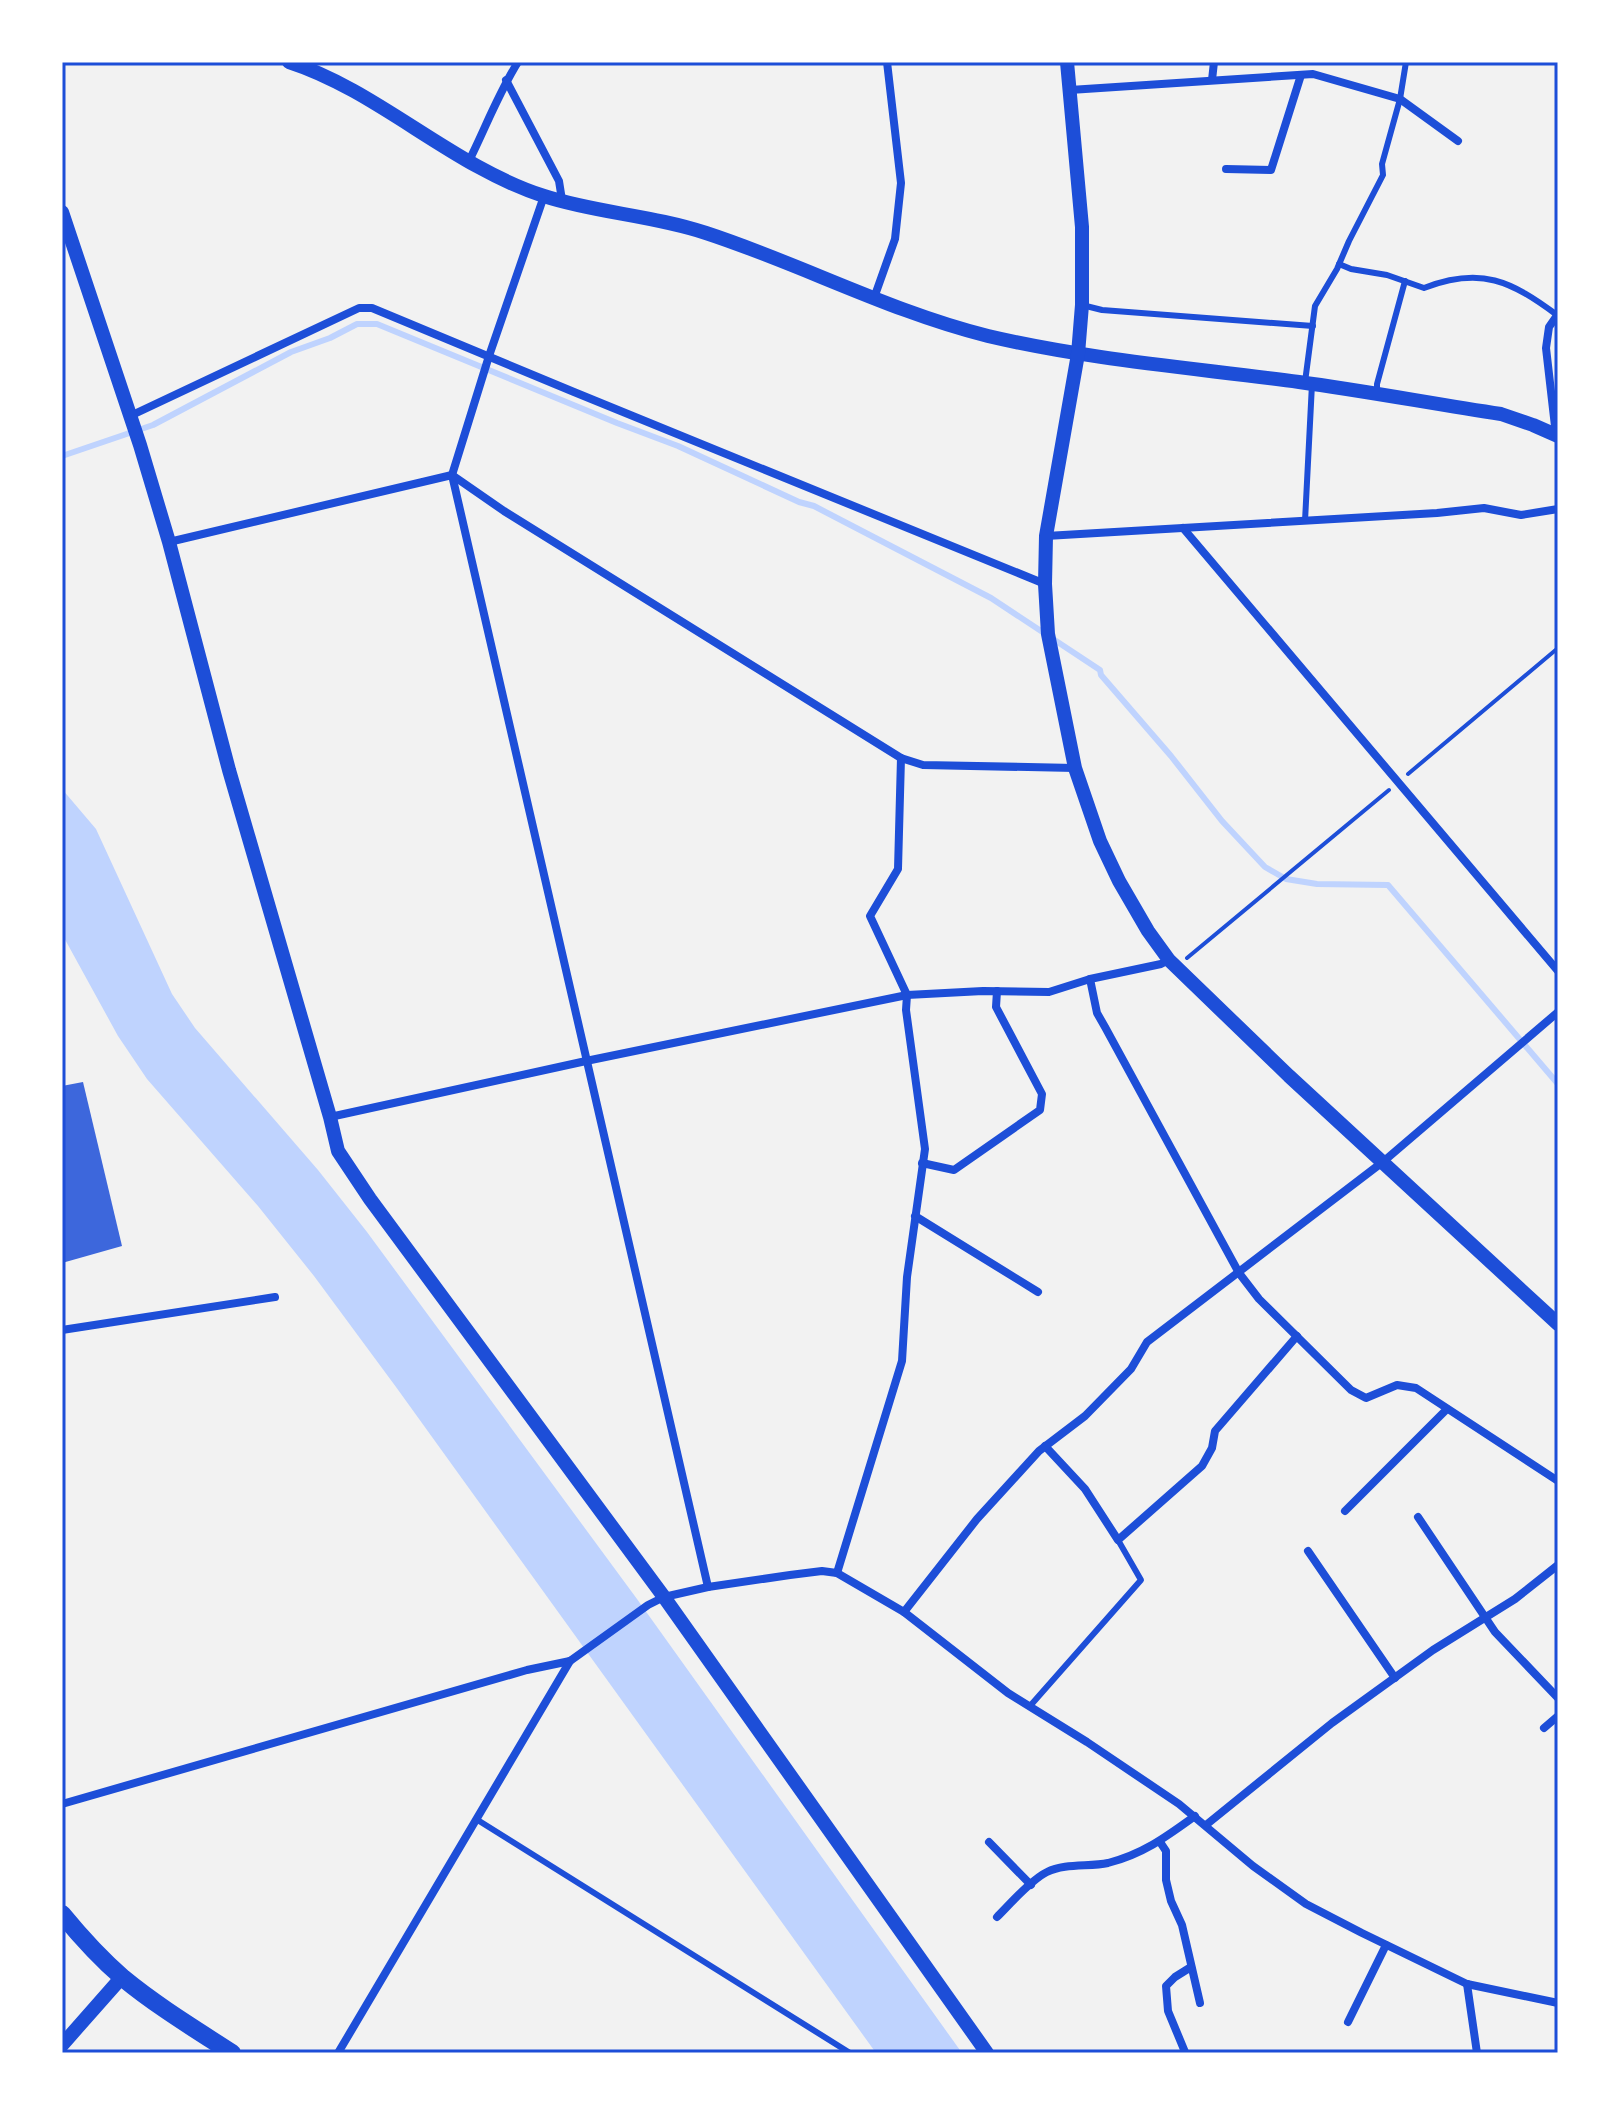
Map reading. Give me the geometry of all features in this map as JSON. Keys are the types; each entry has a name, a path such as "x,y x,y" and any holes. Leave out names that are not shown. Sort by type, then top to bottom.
{"main road":[{"path":"62,1914 122,1977 232,2053"}],"street":[{"path":"468,163 501,89 518,62"},
{"path":"874,298 895,239 901,183 887,62"},
{"path":"1067,62 1082,227 1082,305 1078,354 1046,536 1045,584 1048,634 1075,768 1100,841 1148,931 1172,964 1558,1324"},
{"path":"1212,80 1214,62"},
{"path":"296,63 370,102 468,163 544,196 658,219 706,233 921,317 988,336 1078,354 1309,384 1501,414 1557,436 1546,348 1549,327 1558,315"},
{"path":"1070,90 1313,74 1400,99 1458,141"},
{"path":"1226,169 1271,170 1301,75"},
{"path":"506,80 559,181 562,200"},
{"path":"544,196 452,475 708,1587"},
{"path":"62,212 169,542 229,770 338,1151 370,1199 664,1597 987,2053"},
{"path":"130,416 359,308 372,308 1045,584"},
{"path":"169,542 452,475 504,511 901,758 923,765 1075,768"},
{"path":"1046,536 1484,508 1521,515 1558,509"},
{"path":"1183,528 1558,971"},
{"path":"837,1573 902,1361 907,1277 925,1149 906,1010 907,995 870,916 898,869 901,758"},
{"path":"330,1117 907,995 1049,992 1090,979 1172,964"},
{"path":"1090,979 1097,1013 1239,1273 1259,1299 1351,1390 1366,1398 1397,1385 1416,1388 1558,1481"},
{"path":"922,1163 954,1170 1040,1110 1042,1094 996,1007 997,991"},
{"path":"904,1612 977,1519 1045,1446 1085,1416 1131,1369 1147,1342 1384,1161 1558,1012"},
{"path":"915,1216 1038,1292"},
{"path":"62,1330 275,1297"},
{"path":"1045,1446 1085,1489 1118,1540 1202,1466 1212,1448 1215,1431 1297,1336"},
{"path":"1345,1511 1447,1409"},
{"path":"1418,1517 1485,1618 1558,1698"},
{"path":"1308,1551 1395,1678"},
{"path":"1206,1825 1332,1723 1433,1650 1515,1599 1558,1565"},
{"path":"62,1804 527,1670 570,1661 664,1597 708,1587 822,1571 837,1573 904,1612 1008,1693 1087,1742 1195,1816 1253,1866 1306,1904 1467,1984 1558,2003"},
{"path":"338,2053 570,1661"},
{"path":"1544,1728 1558,1716"},
{"path":"997,1917 1043,1874 1056,1868 1110,1862 1152,1847 1195,1816"},
{"path":"989,1842 1031,1885"},
{"path":"1160,1842 1166,1851 1166,1880 1182,1925 1200,2003"},
{"path":"1348,2022 1386,1945"},
{"path":"1182,2053 1185,2052 1168,2011 1166,1986 1191,1967"},
{"path":"62,2045 122,1977"},
{"path":"1467,1984 1477,2053"}],"lane":[{"path":"1305,521 1315,306 1383,175 1382,164 1400,99 1406,62"},
{"path":"1339,264 1387,275 1424,288 1443,281 1471,278 1499,280 1525,291 1558,315"},
{"path":"1377,395 1377,384 1405,281"},
{"path":"1082,305 1102,310 1313,326"},
{"path":"1030,1706 1141,1580 1118,1540"},
{"path":"476,1819 850,2053"}],"path":[{"path":"1172,964 1558,648"}],"water":[{"path":"62,789 96,829 172,994 195,1028 318,1170 367,1232 637,1599 962,2053 876,2053 314,1276 258,1206 147,1079 118,1036 62,934"}],"building":[{"path":"83,1082 122,1246 62,1263 62,1086"}],"waterway":[{"path":"62,456 153,425 291,352 357,324 377,324 678,446 814,506 991,598 1100,670 1222,821 1265,867 1286,879 1317,884 1388,885 1558,1084"}]}
